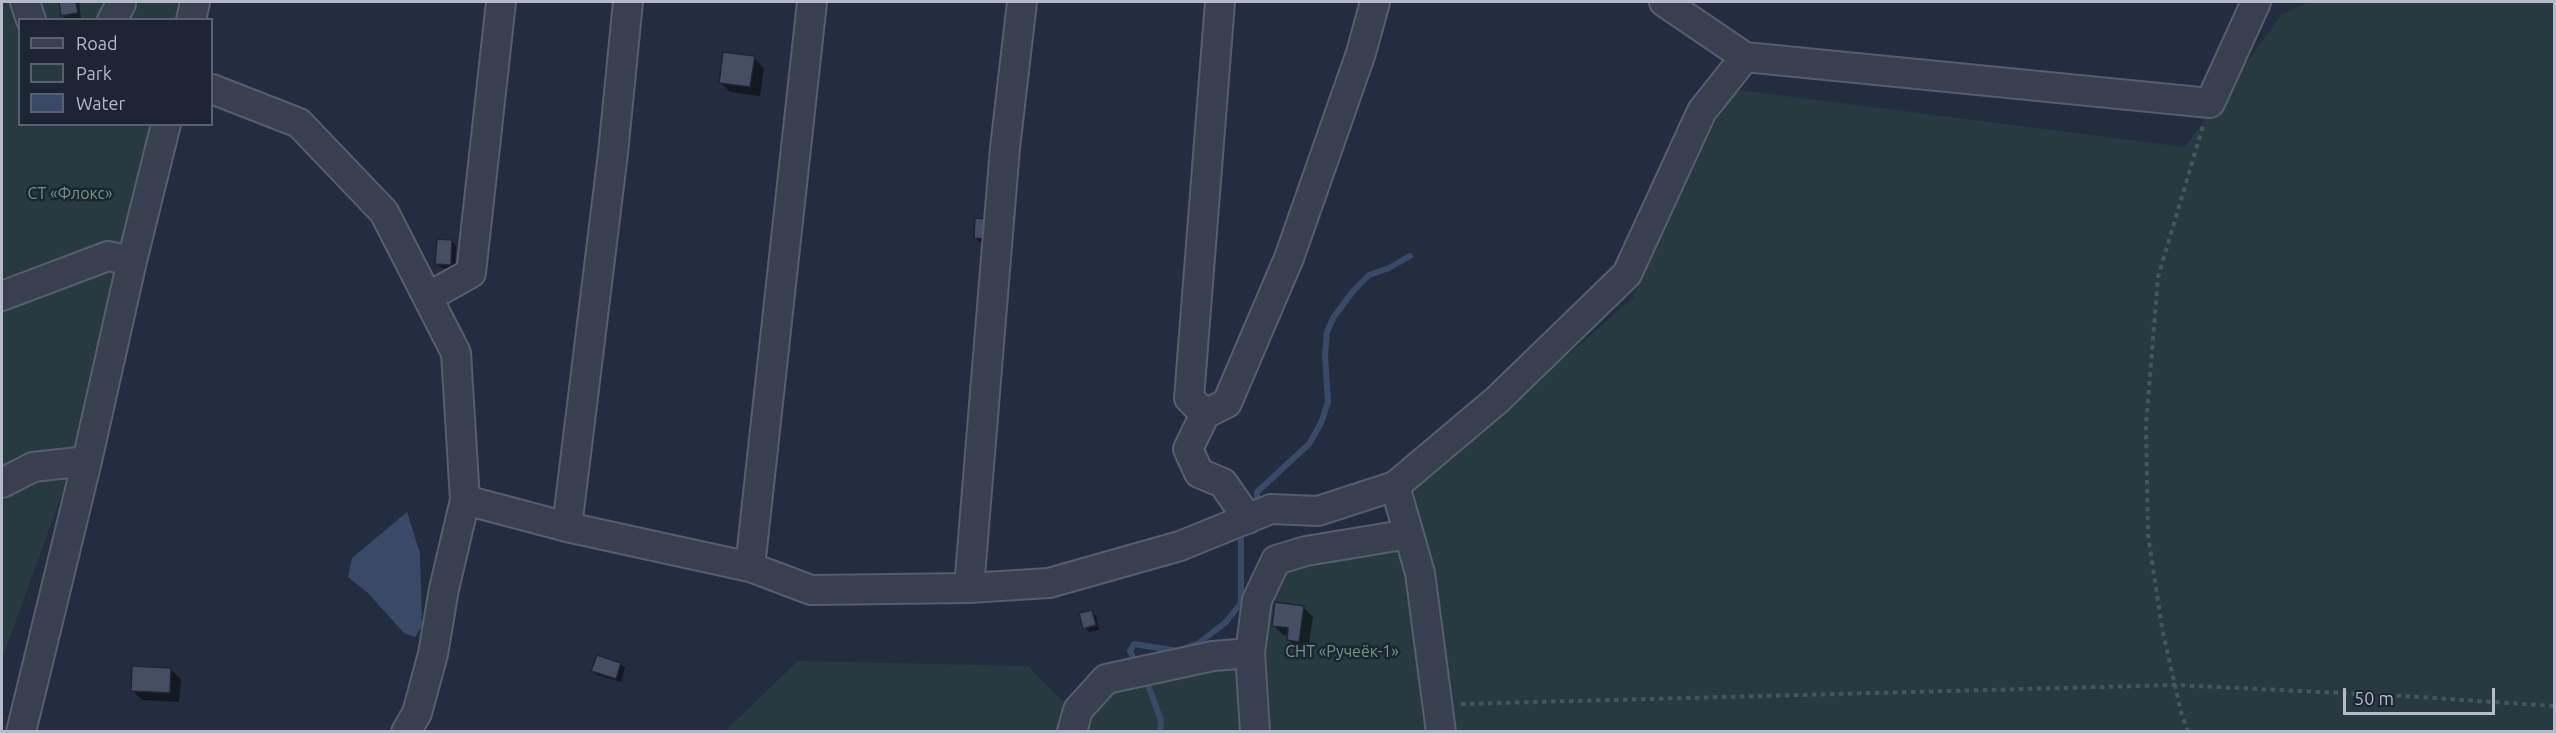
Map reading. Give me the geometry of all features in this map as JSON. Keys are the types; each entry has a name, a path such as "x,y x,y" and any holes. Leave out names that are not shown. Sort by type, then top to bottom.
{"street":[{"path":"25,2 30,18"},
{"path":"113,18 121,2"},
{"path":"191,18 195,2"},
{"path":"428,297 471,273 501,2"},
{"path":"567,527 611,165 628,2"},
{"path":"750,567 812,2"},
{"path":"969,588 1005,148 1022,2"},
{"path":"1205,414 1189,398 1220,2"},
{"path":"1248,519 1223,483 1199,473 1188,450 1205,414 1227,403 1289,258 1361,53 1375,2"},
{"path":"1664,2 1745,57 2210,103 2256,2"},
{"path":"465,500 567,527 750,567 811,590 969,588 1049,583 1180,546 1271,509 1318,511 1395,486 1497,400 1627,274 1702,111 1745,57"},
{"path":"213,89 299,123 384,212 456,353 465,500 444,589 433,654 417,713 406,732"},
{"path":"21,732 166,126"},
{"path":"2,296 108,256 132,261"},
{"path":"2,483 33,467 87,461"},
{"path":"1395,486 1420,573 1441,732"},
{"path":"1256,732 1250,653 1257,600 1276,560 1306,551 1409,534"},
{"path":"1072,732 1078,710 1106,679 1213,656 1250,653"}],"path":[{"path":"2188,732 2181,712 2162,628 2148,536 2146,425 2158,277 2210,103"},
{"path":"1454,704 2175,686 2404,696 2554,706"}],"green space":[{"name":"СТ «Флокс»","path":"2,2 185,2 181,18 18,18 18,126 156,126 78,450 2,659"},
{"path":"2309,2 2554,2 2554,731 1446,731 1414,489 1633,298 1731,89 2185,147 2282,14"},
{"name":"СНТ «Ручеёк-1»","path":"1408,540 1434,732 724,732 798,661 1028,666 1062,701 1263,660 1267,596 1288,568"}],"water":[{"path":"407,512 420,553 422,626 415,637 404,633 368,593 348,577 352,558"}],"building":[{"path":"59,2 76,2 78,13 61,16"},
{"path":"723,52 755,56 750,87 719,83"},
{"path":"975,218 989,219 988,239 974,238"},
{"path":"437,239 452,240 451,265 435,264"},
{"path":"1275,602 1304,606 1299,642 1287,640 1288,628 1272,626"},
{"path":"1092,610 1096,625 1083,629 1079,613"},
{"path":"597,655 621,663 616,679 591,671"},
{"path":"132,666 171,668 170,693 131,691"}],"waterway":[{"path":"1257,502 1257,492 1309,444 1321,423 1328,402 1325,355 1327,332 1333,318 1354,290 1369,275 1389,268 1410,256"},
{"path":"1137,666 1130,651 1134,644 1178,651 1199,643 1226,622 1241,603 1241,540"},
{"path":"1148,685 1161,720 1160,732"}]}
